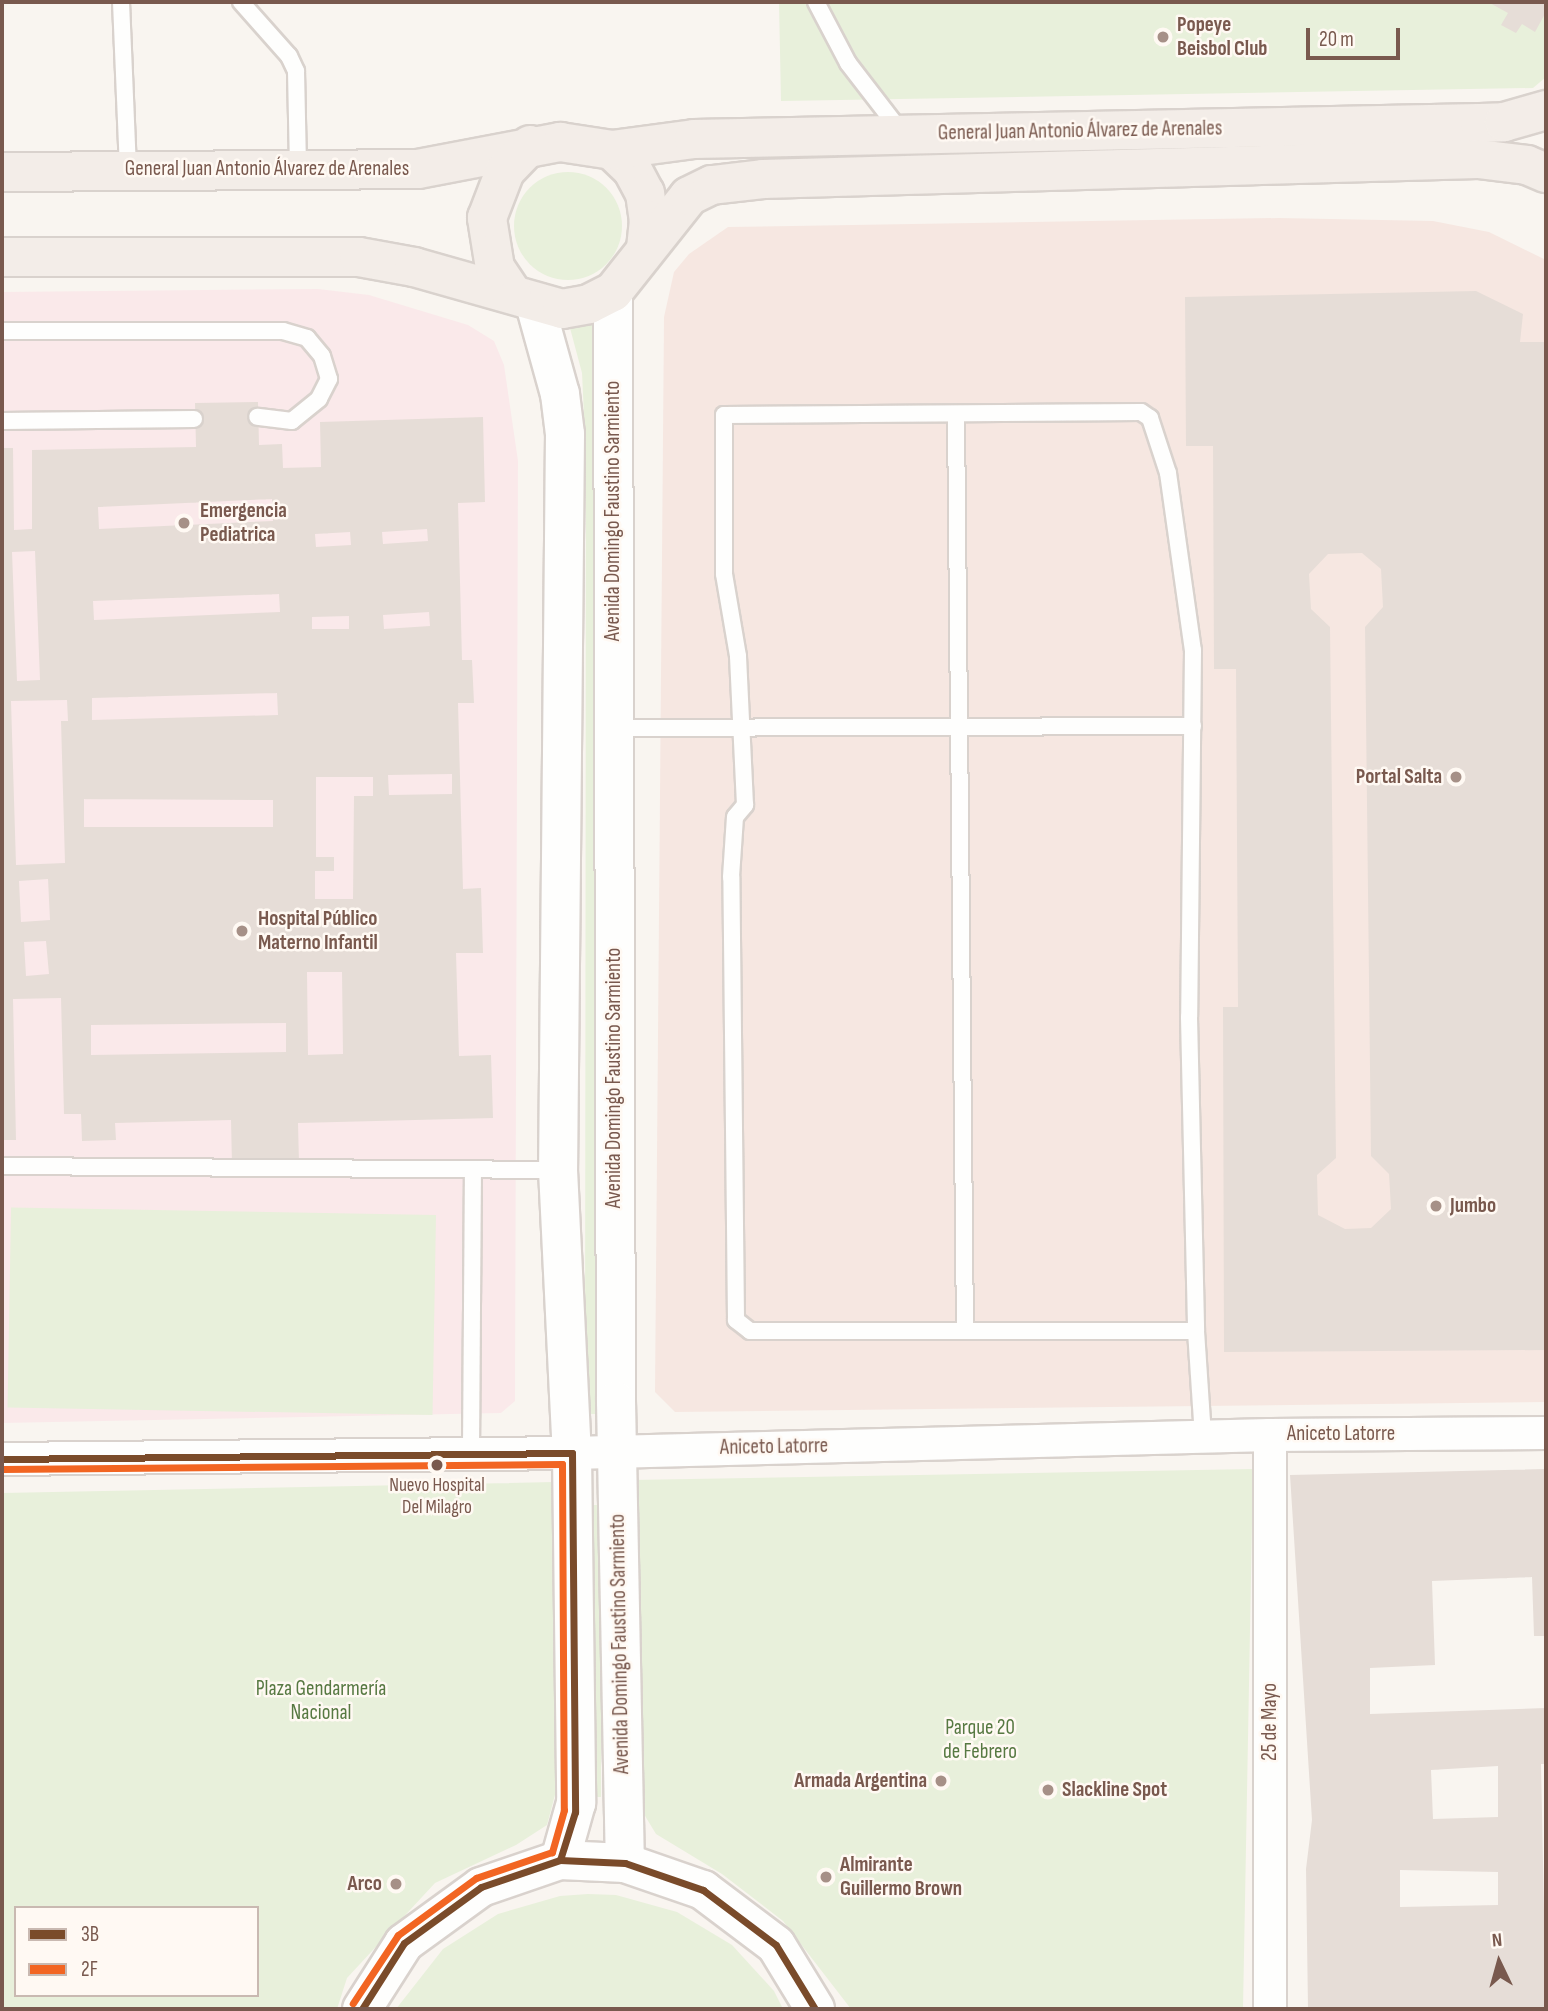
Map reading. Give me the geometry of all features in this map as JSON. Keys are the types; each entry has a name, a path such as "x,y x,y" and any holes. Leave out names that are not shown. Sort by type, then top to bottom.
{"main road":[{"name":"General Juan Antonio Álvarez de Arenales","path":"2,172 418,169 530,145 560,142 612,150 694,139 1504,122 1546,110"},
{"path":"530,145 505,171 487,218 495,268 524,299 560,394 565,434 558,1170 572,1453 575,1812 560,1860"},
{"path":"612,150 632,169 645,193 649,220 646,248"},
{"name":"General Juan Antonio Álvarez de Arenales","path":"613,292 689,196 712,185 763,179 1478,159 1527,165 1546,173"},
{"path":"2,257 359,257 562,309 589,304 613,292"},
{"name":"Avenida Domingo Faustino Sarmiento","path":"613,292 612,728 617,1451 625,1863"},
{"path":"362,2009 404,1943 481,1887 560,1860 625,1863 703,1890 776,1945 816,2009"}],"street":[{"name":"Aniceto Latorre","path":"2,1459 471,1451 572,1453 1270,1434 1546,1433"},
{"name":"25 de Mayo","path":"1270,1434 1270,2009"}],"lane":[{"path":"121,2 128,170"},
{"path":"241,2 289,56 296,71 298,168"},
{"path":"816,2 848,63 903,135"},
{"path":"2,331 283,331 307,338 322,356 329,379 319,399 292,421 257,417"},
{"path":"1196,1331 750,1331 736,1320 731,877 735,817 745,804 744,727 738,656 724,574 724,415 1142,412 1150,418 1168,473 1185,566 1193,650 1189,1017 1196,1331 1203,1436"},
{"path":"956,414 965,1331"},
{"path":"2,421 194,419"},
{"path":"612,728 1193,726"},
{"path":"2,1166 558,1170"},
{"path":"471,1451 472,1169"}],"shaded area":[{"path":"1279,218 1433,221 1489,232 1546,260 1546,1402 675,1412 655,1392 664,317 674,272 689,254 728,227"},
{"path":"318,289 369,295 468,325 494,341 504,365 518,461 515,1401 501,1413 2,1423 2,292"}],"green space":[{"name":"Popeye Beisbol Club","path":"779,2 1546,2 1546,77 1533,88 781,101"},
{"path":"568,172 589,176 606,188 618,205 622,226 618,247 606,264 589,276 568,280 547,276 530,264 518,247 514,226 518,205 530,188 547,176"},
{"path":"603,322 599,1414 585,1414 586,457 582,373 570,328"},
{"path":"11,1208 436,1215 433,1415 8,1408"},
{"name":"Parque 20 de Febrero","path":"1253,1469 1243,2009 851,2009 783,1921 722,1874 656,1834 639,1806 631,1480"},
{"name":"Plaza Gendarmería Nacional","path":"554,1482 556,1791 547,1825 516,1845 435,1883 347,1978 337,2009 2,2009 2,1493"},
{"path":"588,1505 601,1505 601,1797 588,1797"},
{"path":"616,1895 677,1912 732,1945 774,1991 783,2009 396,2009 443,1949 498,1914 560,1896"}],"building":[{"path":"1488,2 1546,2 1546,12 1535,32 1522,24 1516,33 1501,25 1508,13"},
{"name":"Portal Salta","path":"1476,291 1523,314 1520,342 1546,342 1546,1350 1224,1352 1223,1007 1238,1007 1236,669 1214,669 1213,446 1186,446 1185,297","holes":["1362,553 1381,569 1383,607 1365,627 1371,1156 1389,1174 1391,1209 1371,1228 1345,1229 1318,1215 1317,1175 1336,1158 1330,627 1311,609 1309,574 1328,554"]},
{"path":"258,402 259,445 282,444 283,468 321,467 320,422 483,417 485,502 458,503 462,660 472,660 474,703 458,703 463,889 481,888 483,953 456,953 459,1056 491,1055 493,1118 298,1123 299,1163 232,1165 231,1120 115,1123 116,1140 82,1141 81,1114 64,1114 61,998 13,999 16,1140 2,1140 2,448 13,448 14,530 32,529 32,450 196,447 195,403","holes":["272,499 273,521 99,529 98,507","427,529 428,541 383,544 382,532","350,532 351,545 316,547 315,534","35,551 40,680 17,681 12,552","279,594 280,612 94,620 93,601","429,612 430,626 384,629 383,615","349,616 349,629 312,629 312,617","277,693 278,715 92,720 92,698","67,700 68,721 61,721 65,863 16,865 11,701","452,774 452,794 389,795 388,775","316,777 373,777 373,796 354,796 353,899 315,899 315,871 334,871 334,857 316,857","84,799 273,800 273,827 84,827","48,879 50,920 21,922 19,881","46,941 49,974 26,976 24,942","307,972 342,972 343,1054 308,1055","286,1023 286,1052 91,1055 91,1025"]},
{"path":"1546,1469 1546,1636 1534,1636 1532,1577 1432,1581 1435,1665 1370,1668 1370,1714 1546,1708 1546,1764 1541,1764 1546,2009 1308,2009 1306,1869 1312,1820 1290,1475","holes":["1498,1766 1498,1817 1433,1819 1431,1770","1400,1870 1498,1872 1498,1905 1400,1907"]}],"transit line":[{"name":"3B","path":"2,1459 572,1453 575,1812 560,1860"},
{"name":"2F","path":"2,1469 562,1464 564,1810 552,1852 476,1878 398,1935 353,2003"},
{"name":"3B","path":"362,2009 404,1943 481,1887 560,1860 625,1863 703,1890 776,1945 815,2009"}],"place":[{"name":"Popeye Beisbol Club","path":"1163,37"},
{"name":"Emergencia Pediatrica","path":"184,523"},
{"name":"Portal Salta","path":"1456,777"},
{"name":"Hospital Público Materno Infantil","path":"242,931"},
{"name":"Jumbo","path":"1436,1206"},
{"name":"Nuevo Hospital Del Milagro","path":"437,1465"},
{"name":"Armada Argentina","path":"941,1781"},
{"name":"Slackline Spot","path":"1048,1790"},
{"name":"Almirante Guillermo Brown","path":"826,1877"},
{"name":"Arco","path":"396,1884"}]}
